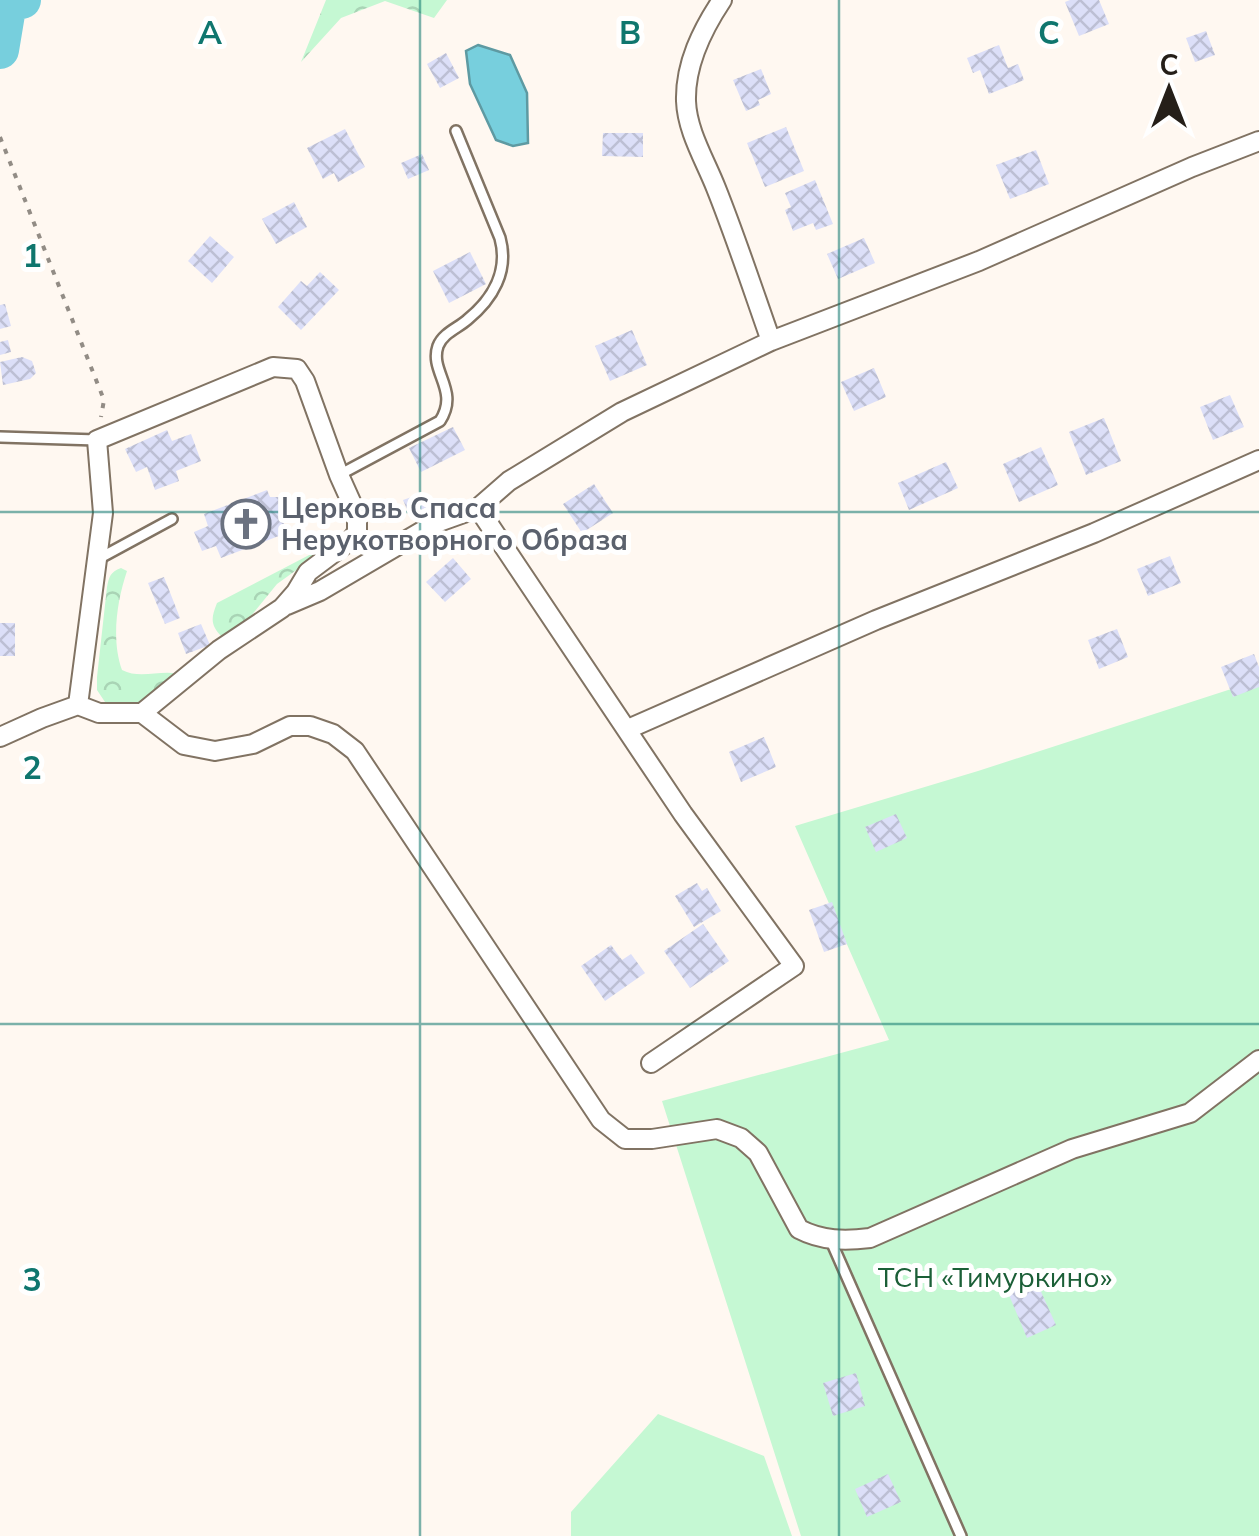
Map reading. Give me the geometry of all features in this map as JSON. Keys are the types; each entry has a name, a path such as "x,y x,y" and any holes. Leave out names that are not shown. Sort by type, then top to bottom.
{"street":[{"path":"722,0 693,57 686,105 771,341"},
{"path":"142,713 220,650 282,608 320,591 436,523 478,508 508,481 622,412 771,341 978,261 1259,141"},
{"path":"78,705 103,513 97,440 273,367 297,370 304,381 338,475 358,515 352,540 308,572 282,608"},
{"path":"628,729 876,620 1259,460"},
{"path":"478,508 683,814 794,966 651,1063"},
{"path":"0,737 78,705 99,713 142,713 184,745 215,751 252,744 290,726 310,726 334,734 355,751 600,1120 624,1139 717,1130 741,1138 758,1153 799,1228 812,1236 844,1242 870,1238 1072,1149 1190,1112 1259,1060"}],"lane":[{"path":"338,475 440,421 448,397 438,347 445,336 487,300 500,275 504,252 500,238 456,131"},
{"path":"0,437 97,440"},
{"path":"98,559 172,519"},
{"path":"830,1239 960,1536"}],"path":[{"path":"0,137 104,400 97,440"}],"green space":[{"path":"326,0 447,0 434,18 385,1 341,18 301,62"},
{"path":"338,540 277,584 238,632 222,637 215,629 217,603"},
{"path":"121,568 127,571 117,620 122,670 187,677 132,706 107,705 97,690 107,587 111,575"},
{"name":"ТСН «Тимуркино»","path":"1259,680 1259,1536 801,1536 662,1101 889,1040 795,826"},
{"path":"658,1414 764,1456 792,1536 571,1536 571,1512"}],"water":[{"path":"478,45 510,55 527,93 528,143 513,146 496,140 470,84 466,51"}],"building":[{"path":"1099,0 1109,24 1079,36 1065,2"},
{"path":"1206,31 1215,55 1195,62 1186,38"},
{"path":"999,45 1008,68 1018,64 1024,80 989,94 980,70 973,73 967,58"},
{"path":"446,53 459,78 440,88 427,64"},
{"path":"761,69 771,94 746,111 733,80"},
{"path":"786,127 804,171 765,187 747,143"},
{"path":"345,129 365,167 338,182 334,173 323,179 307,148"},
{"path":"603,133 643,133 643,157 602,156"},
{"path":"1036,150 1049,184 1010,199 996,165"},
{"path":"422,154 429,170 408,179 401,163"},
{"path":"815,180 833,224 816,230 813,223 793,231 785,210 791,207 785,193"},
{"path":"294,202 307,227 276,244 262,219"},
{"path":"210,236 234,257 212,283 188,261"},
{"path":"864,238 875,263 838,279 827,254"},
{"path":"470,252 486,284 449,303 433,271"},
{"path":"320,272 339,290 301,330 278,307 301,281 307,286"},
{"path":"5,304 11,326 0,329 0,305"},
{"path":"632,330 647,365 610,381 595,346"},
{"path":"8,340 11,352 0,355 0,342"},
{"path":"22,357 32,361 36,373 30,379 3,385 0,362"},
{"path":"874,368 886,397 854,411 841,382"},
{"path":"1230,395 1244,427 1213,440 1200,407"},
{"path":"1104,418 1121,461 1086,475 1069,432"},
{"path":"453,427 465,450 421,472 409,448"},
{"path":"167,430 172,441 191,434 201,461 176,471 179,481 155,490 147,467 136,472 125,449"},
{"path":"1041,447 1058,485 1019,502 1003,464"},
{"path":"946,462 958,488 909,510 898,483"},
{"path":"594,484 613,513 582,533 563,504"},
{"name":"Церковь Спаса Нерукотворного Образа","path":"267,490 270,497 283,497 291,505 291,517 281,526 284,534 221,558 216,546 202,551 194,532 208,526 204,514"},
{"path":"423,493 429,507 409,514 403,500"},
{"path":"1170,556 1181,583 1148,596 1137,569"},
{"path":"453,558 471,579 445,602 426,582"},
{"path":"164,577 180,618 165,624 148,583"},
{"path":"0,623 15,623 15,656 0,656"},
{"path":"201,624 210,645 186,654 178,633"},
{"path":"1117,629 1128,657 1099,669 1088,640"},
{"path":"1254,654 1259,687 1233,697 1221,667"},
{"path":"764,737 776,767 741,782 729,752"},
{"path":"896,814 907,838 876,852 865,827"},
{"path":"697,883 702,891 707,888 721,911 694,927 675,896"},
{"path":"832,902 847,944 824,952 809,910"},
{"path":"703,924 729,961 690,988 664,951"},
{"path":"611,945 622,960 631,954 645,973 605,1001 581,966"},
{"path":"1034,1276 1056,1325 1027,1338 1006,1288"},
{"path":"856,1373 865,1406 833,1416 823,1383"},
{"path":"888,1474 901,1502 867,1517 855,1489"}],"waterway":[{"path":"0,50 8,2 22,0"}],"place":[{"name":"Церковь Спаса Нерукотворного Образа","path":"246,524"}]}
